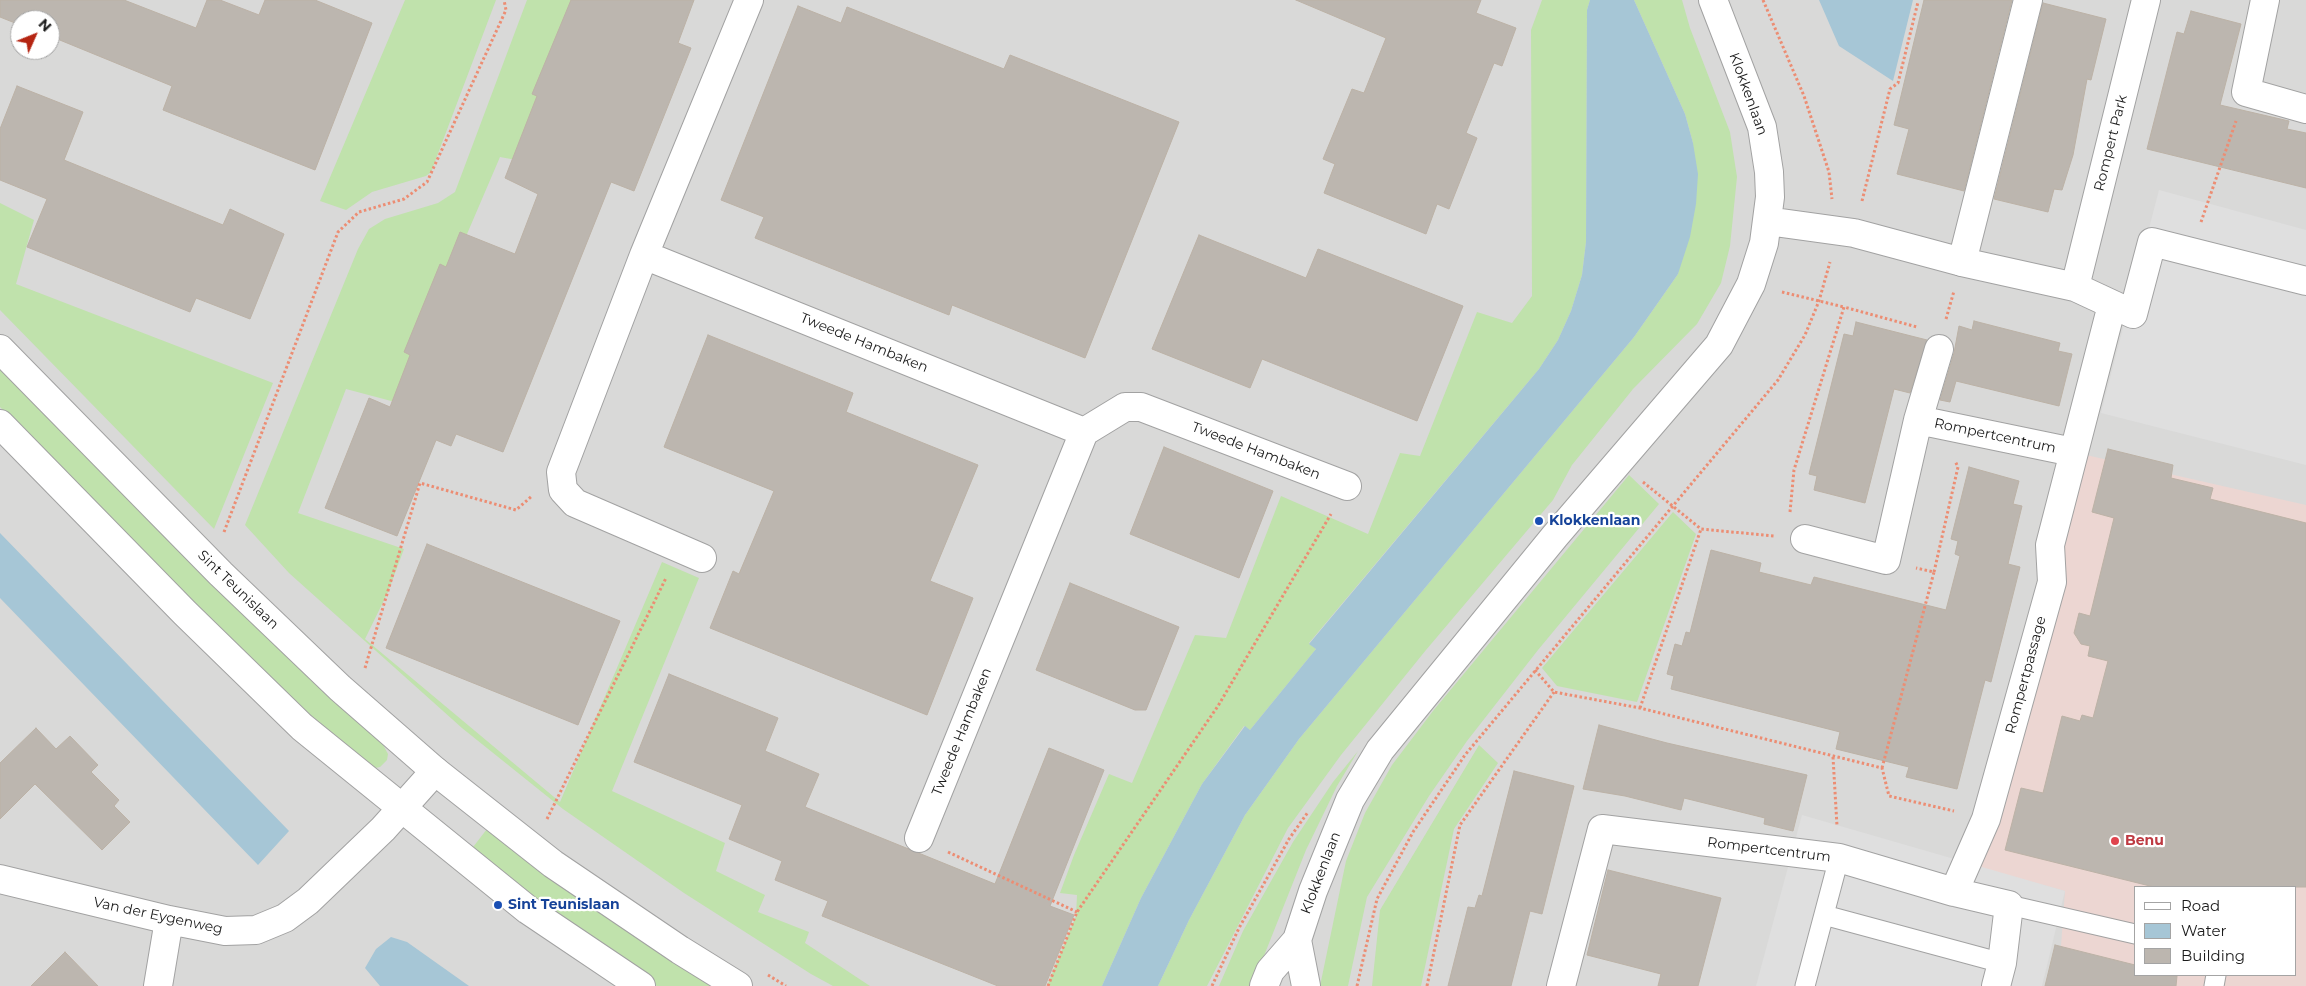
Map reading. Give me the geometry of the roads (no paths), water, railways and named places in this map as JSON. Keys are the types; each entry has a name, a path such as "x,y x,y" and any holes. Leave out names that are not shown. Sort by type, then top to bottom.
{"street":[{"path":"691,554 575,504 563,490 561,472 644,255 749,0"},
{"name":"Klokkenlaan","path":"1264,986 1270,971 1297,940 1313,891 1350,800 1380,750 1618,461 1719,345 1751,284 1759,264 1767,221 1769,172 1762,127 1713,0"},
{"path":"1962,262 2028,0"},
{"name":"Rompert Park","path":"2075,287 2146,0"},
{"path":"2265,0 2246,92 2306,109"},
{"path":"1767,221 1845,232 1962,262 2075,287 2133,314 2152,242 2306,281"},
{"name":"Tweede Hambaken","path":"644,255 1084,432"},
{"path":"2073,452 2112,304"},
{"name":"Rompertcentrum","path":"1795,538 1886,560 1927,422 1941,341"},
{"name":"Sint Teunislaan","path":"0,349 221,574 340,688 435,771 553,864 680,950 738,986"},
{"name":"Tweede Hambaken","path":"919,838 1084,432 1125,407 1141,407 1347,486"},
{"name":"Rompertcentrum","path":"1927,422 2073,452"},
{"path":"0,424 185,613 302,728 401,810 528,910 641,986"},
{"name":"Rompertpassage","path":"1954,892 1986,818 2052,582 2050,545 2073,452"},
{"name":"Van der Eygenweg","path":"0,879 169,920 225,931 256,930 285,918 308,901 401,810 435,771"},
{"name":"Rompertcentrum","path":"1560,986 1602,829 1839,858 1954,892 2009,905"},
{"path":"1999,975 2009,905"},
{"path":"158,986 169,920"},
{"name":"Klokkenlaan","path":"1297,940 1306,986"}],"lane":[{"path":"1805,986 1839,858"},
{"path":"2009,905 2134,934"},
{"path":"1824,915 1999,975"}],"water":[{"path":"1590,0 1634,0 1685,114 1693,143 1698,174 1696,204 1690,237 1678,274 1634,337 1299,739 1245,815 1189,920 1158,986 1102,986 1141,898 1202,784 1245,726 1250,730 1316,649 1309,644 1539,369 1558,340 1571,311 1582,275 1586,242 1587,10"},
{"path":"1819,0 1913,0 1893,81 1839,46"},
{"path":"0,533 289,831 258,865 0,598"},
{"path":"391,937 407,942 469,986 380,986 365,968 376,949"}],"place":[{"name":"Klokkenlaan","path":"1539,521"},
{"name":"Benu","path":"2115,841"},
{"name":"Sint Teunislaan","path":"498,905"}]}
